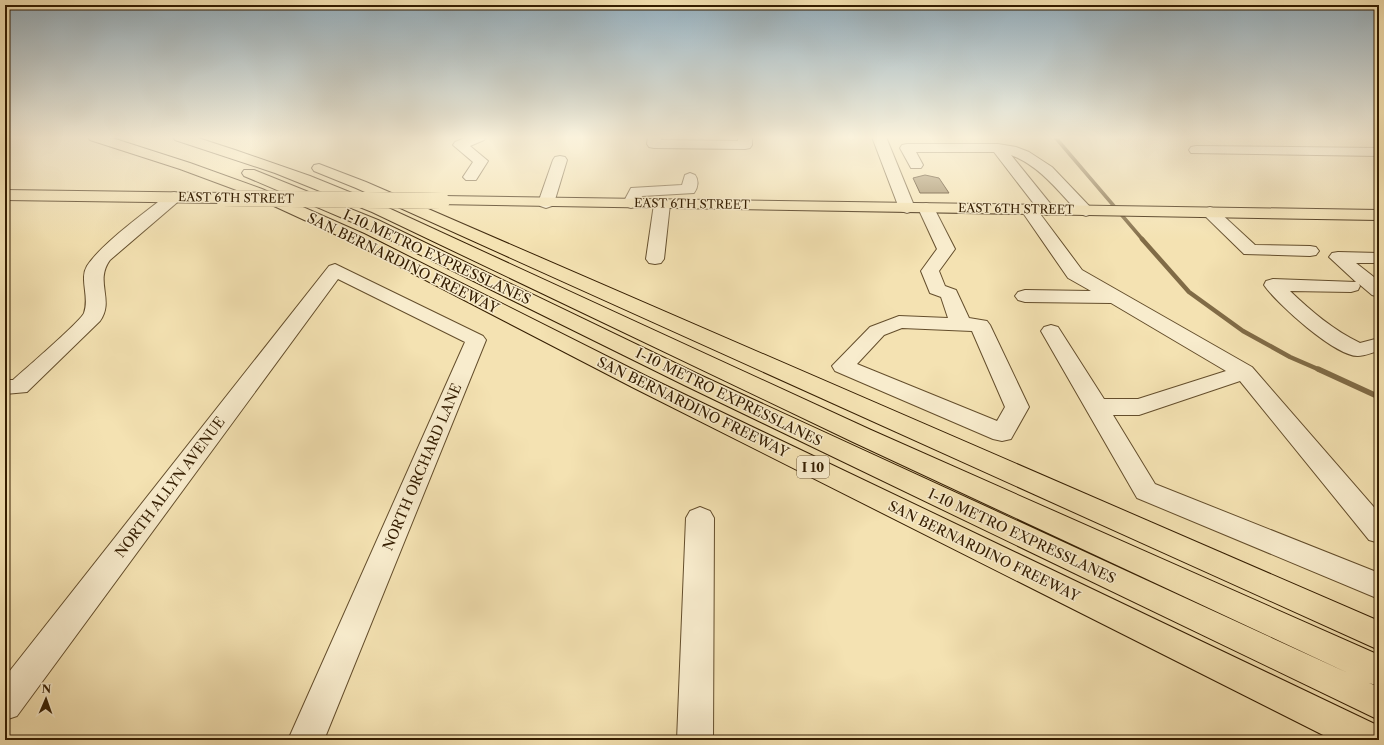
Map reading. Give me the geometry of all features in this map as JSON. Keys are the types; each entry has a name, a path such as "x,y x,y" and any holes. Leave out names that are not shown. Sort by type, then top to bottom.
{"main road":[{"name":"SAN BERNARDINO FREEWAY","path":"201,172 263,195 358,238 640,382 1370,740"},
{"name":"I-10 METRO EXPRESSLANES","path":"244,172 372,224 692,380 1379,704"},
{"name":"I-10 METRO EXPRESSLANES","path":"293,172 378,209 855,432 1379,671"},
{"path":"327,172 368,188 1379,636"},
{"name":"EAST 6TH STREET","path":"5,195 546,203 631,203 668,200 916,208 1379,214"},
{"path":"640,382 952,502"},
{"path":"1243,577 1379,648"}],"street":[{"path":"471,177 474,172"},
{"path":"546,203 556,172"},
{"path":"897,172 916,208 946,249 930,271 937,288 949,294 961,324"},
{"path":"1013,172 1038,210 1075,274 1244,372 1379,532"},
{"path":"1047,172 1090,211"},
{"path":"655,259 668,200 689,190 690,178"},
{"path":"12,387 93,317 97,299 93,282 95,268 104,256 174,197"},
{"path":"1210,212 1250,250 1310,251"},
{"path":"1379,258 1338,257 1379,291"},
{"name":"NORTH ALLYN AVENUE","path":"5,704 335,270"},
{"name":"NORTH ORCHARD LANE","path":"306,740 476,340 335,270"},
{"path":"1351,286 1273,286 1322,331 1339,342 1358,350 1379,344"},
{"path":"1025,296 1115,297"},
{"path":"899,322 961,324 980,325 1017,407 1002,433 843,366 877,331 899,322"},
{"path":"1052,331 1146,491 1379,586"},
{"path":"1098,407 1139,407 1244,372"},
{"path":"695,740 700,518"}],"building":[{"path":"925,175 939,178 949,193 920,193 913,178"}],"waterway":[{"path":"1085,172 1143,240"},
{"path":"1142,239 1189,292 1243,331 1290,357 1320,370"},
{"path":"1318,369 1379,397"}]}
